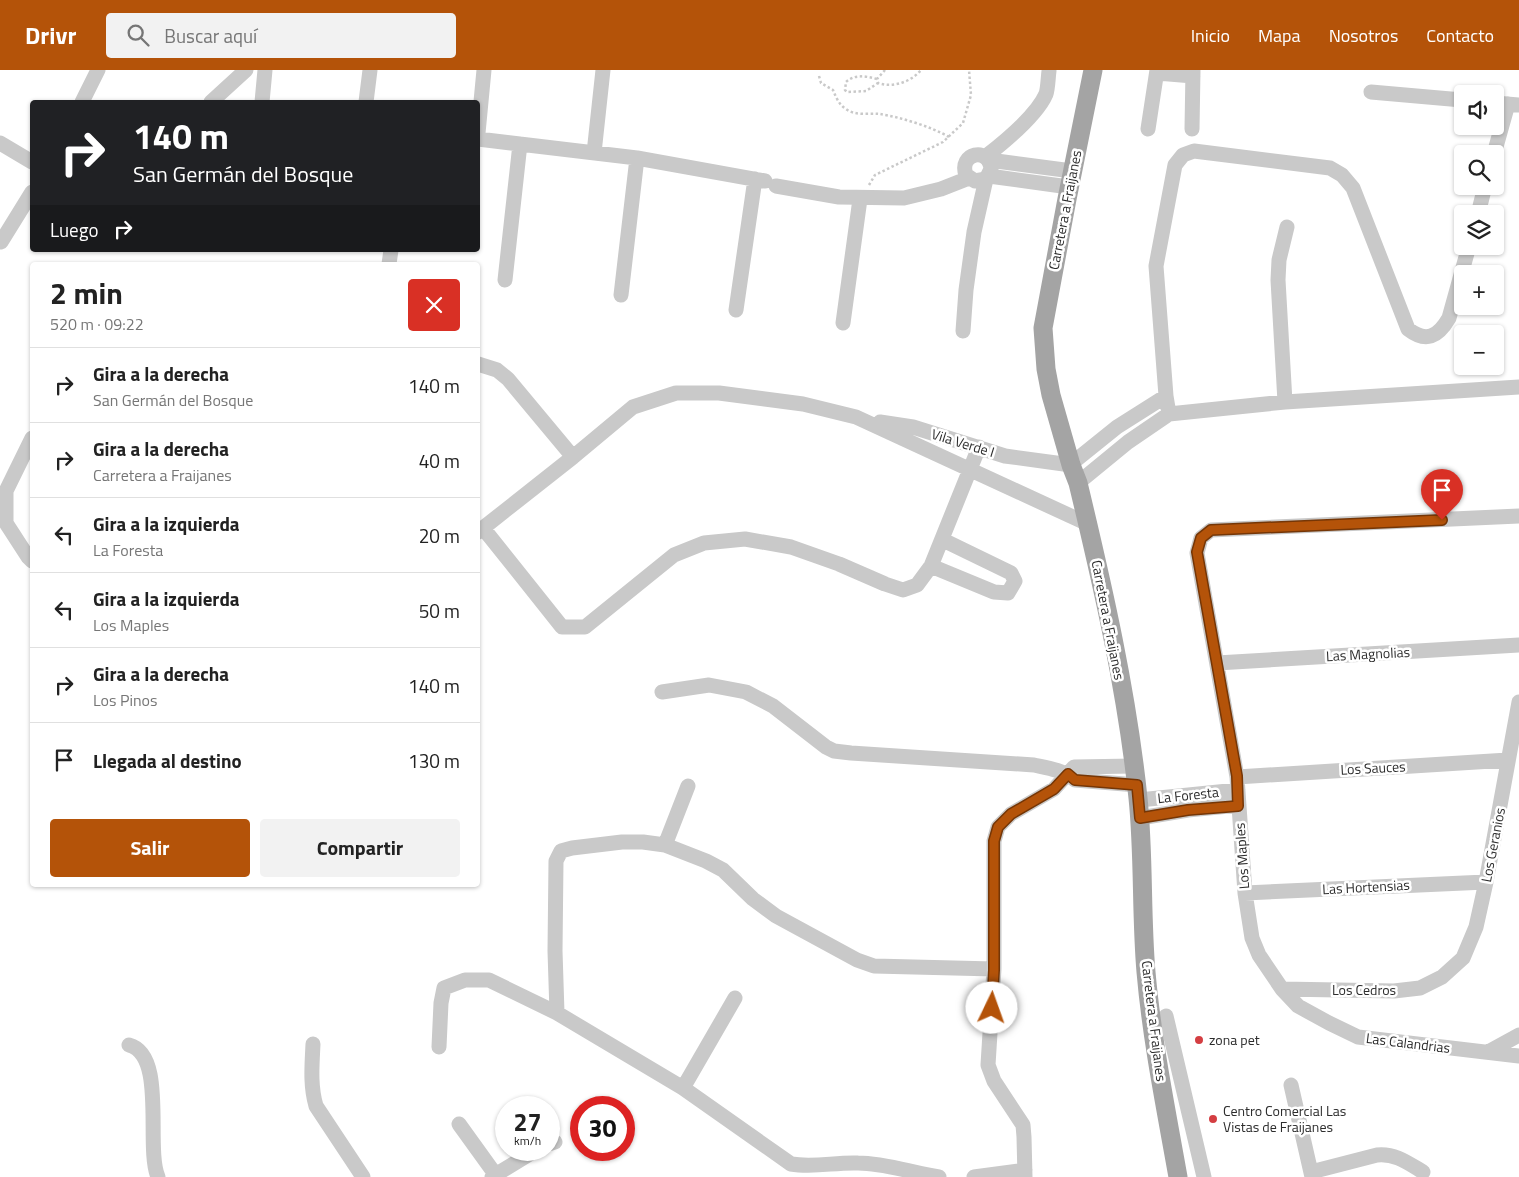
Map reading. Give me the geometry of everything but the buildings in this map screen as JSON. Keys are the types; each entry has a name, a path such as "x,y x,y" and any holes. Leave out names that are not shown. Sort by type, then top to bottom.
{"main road":[{"name":"Carretera a Fraijanes","path":"1093,70 1043,328 1046,369 1051,395 1078,483 1106,600 1134,766 1138,801 1146,971 1162,1037 1178,1177"}],"street":[{"path":"83,100 98,70"},
{"path":"212,100 246,70"},
{"path":"262,100 265,70"},
{"path":"366,100 370,70"},
{"path":"480,112 484,70"},
{"path":"594,152 603,70"},
{"path":"987,158 1036,109 1046,94 1049,71"},
{"path":"1148,129 1157,71 1193,73 1192,129"},
{"path":"1371,92 1454,99"},
{"path":"1496,145 1507,104"},
{"path":"480,139 637,158 839,198 904,198 941,190 969,178 979,181 987,177 1071,179"},
{"path":"0,143 30,161"},
{"path":"505,280 520,144"},
{"path":"1169,414 1156,266 1175,165 1183,155 1194,151 1330,168 1342,175 1352,188 1408,329 1415,335 1436,334 1443,328 1449,318 1466,255"},
{"path":"969,178 964,166 969,158 977,154 1071,179"},
{"path":"621,295 637,158"},
{"path":"963,331 972,249 987,177 991,169 987,158"},
{"path":"736,310 765,182"},
{"path":"1,242 30,195"},
{"path":"843,323 864,198"},
{"path":"1285,402 1278,280 1279,260 1287,227"},
{"path":"480,365 497,370 508,379 573,457"},
{"path":"1078,483 1128,442 1169,414 1285,402 1519,387"},
{"path":"979,447 970,468 943,540 931,566 916,585 903,590 791,547 745,539 704,543 674,554 585,626 562,627 480,530 633,407 676,393 719,392 803,404 856,417 970,468 1088,524"},
{"path":"1071,464 1117,427 1166,396"},
{"name":"Vila Verde I","path":"856,417 913,428 1005,456 1071,464"},
{"path":"30,445 6,491 6,522 30,559"},
{"name":"Los Maples","path":"1282,988 1258,955 1252,938 1245,893 1238,783 1197,552 1201,538 1211,530 1519,516"},
{"path":"931,566 994,592 1008,593 1015,580 1011,573 943,540"},
{"name":"Las Magnolias","path":"1217,663 1519,645"},
{"path":"662,692 709,685 746,692 773,706 826,747 834,751 1034,765 1068,774 1075,780 1138,801"},
{"name":"Los Geranios","path":"1442,977 1463,958 1476,927 1519,702"},
{"name":"Los Sauces","path":"1238,783 1508,760"},
{"path":"974,1177 1025,1173 1023,1125 994,1081 988,1065 994,970 994,841 998,827 1011,814 1054,789 1074,767 1134,766"},
{"name":"La Foresta","path":"1138,801 1238,783"},
{"path":"665,845 688,786"},
{"name":"La Foresta","path":"1138,801 1188,810 1238,806"},
{"path":"557,1013 555,951 556,861 562,852 572,848 622,842 665,845 706,860 722,870 753,899 776,916 857,960 874,966 994,970"},
{"name":"Las Hortensias","path":"1245,893 1486,882"},
{"name":"Los Cedros","path":"1282,988 1394,991 1420,988 1442,977"},
{"path":"439,1048 441,1003 444,988 465,980 489,980 557,1013 683,1088 791,1164 806,1166 866,1163 939,1177"},
{"name":"Las Calandrias","path":"1282,988 1298,1006 1328,1024 1358,1037 1519,1056"},
{"path":"683,1088 735,998"},
{"path":"1166,1016 1162,1037 1204,1177"},
{"path":"1488,1052 1519,1035"},
{"path":"313,1044 312,1084 316,1106 363,1177"},
{"path":"129,1045 136,1046 143,1054 149,1067 154,1156 158,1177"},
{"path":"1291,1085 1312,1175 1377,1155 1387,1154 1423,1172"},
{"path":"459,1124 494,1176 518,1161"}],"path":[{"path":"876,78 884,70"},
{"path":"876,78 878,83 886,86 903,82 921,70"},
{"path":"864,198 866,188 875,176 949,138 963,123 971,96 969,70"},
{"path":"819,76 821,83 834,90 836,98 844,109 852,113 881,114 934,130 949,138"},
{"path":"876,78 868,76 851,77 846,82 845,90 848,92 866,90 878,83"}],"place":[{"name":"zona pet","path":"1199,1040"},
{"name":"Centro Comercial Las Vistas de Fraijanes","path":"1213,1119"}],"route":[{"path":"992,1008 994,970 994,841 998,827 1011,814 1054,789 1068,774 1075,780 1137,785 1140,818 1188,810 1238,806 1237,776 1197,552 1201,538 1211,530 1442,520"}]}
